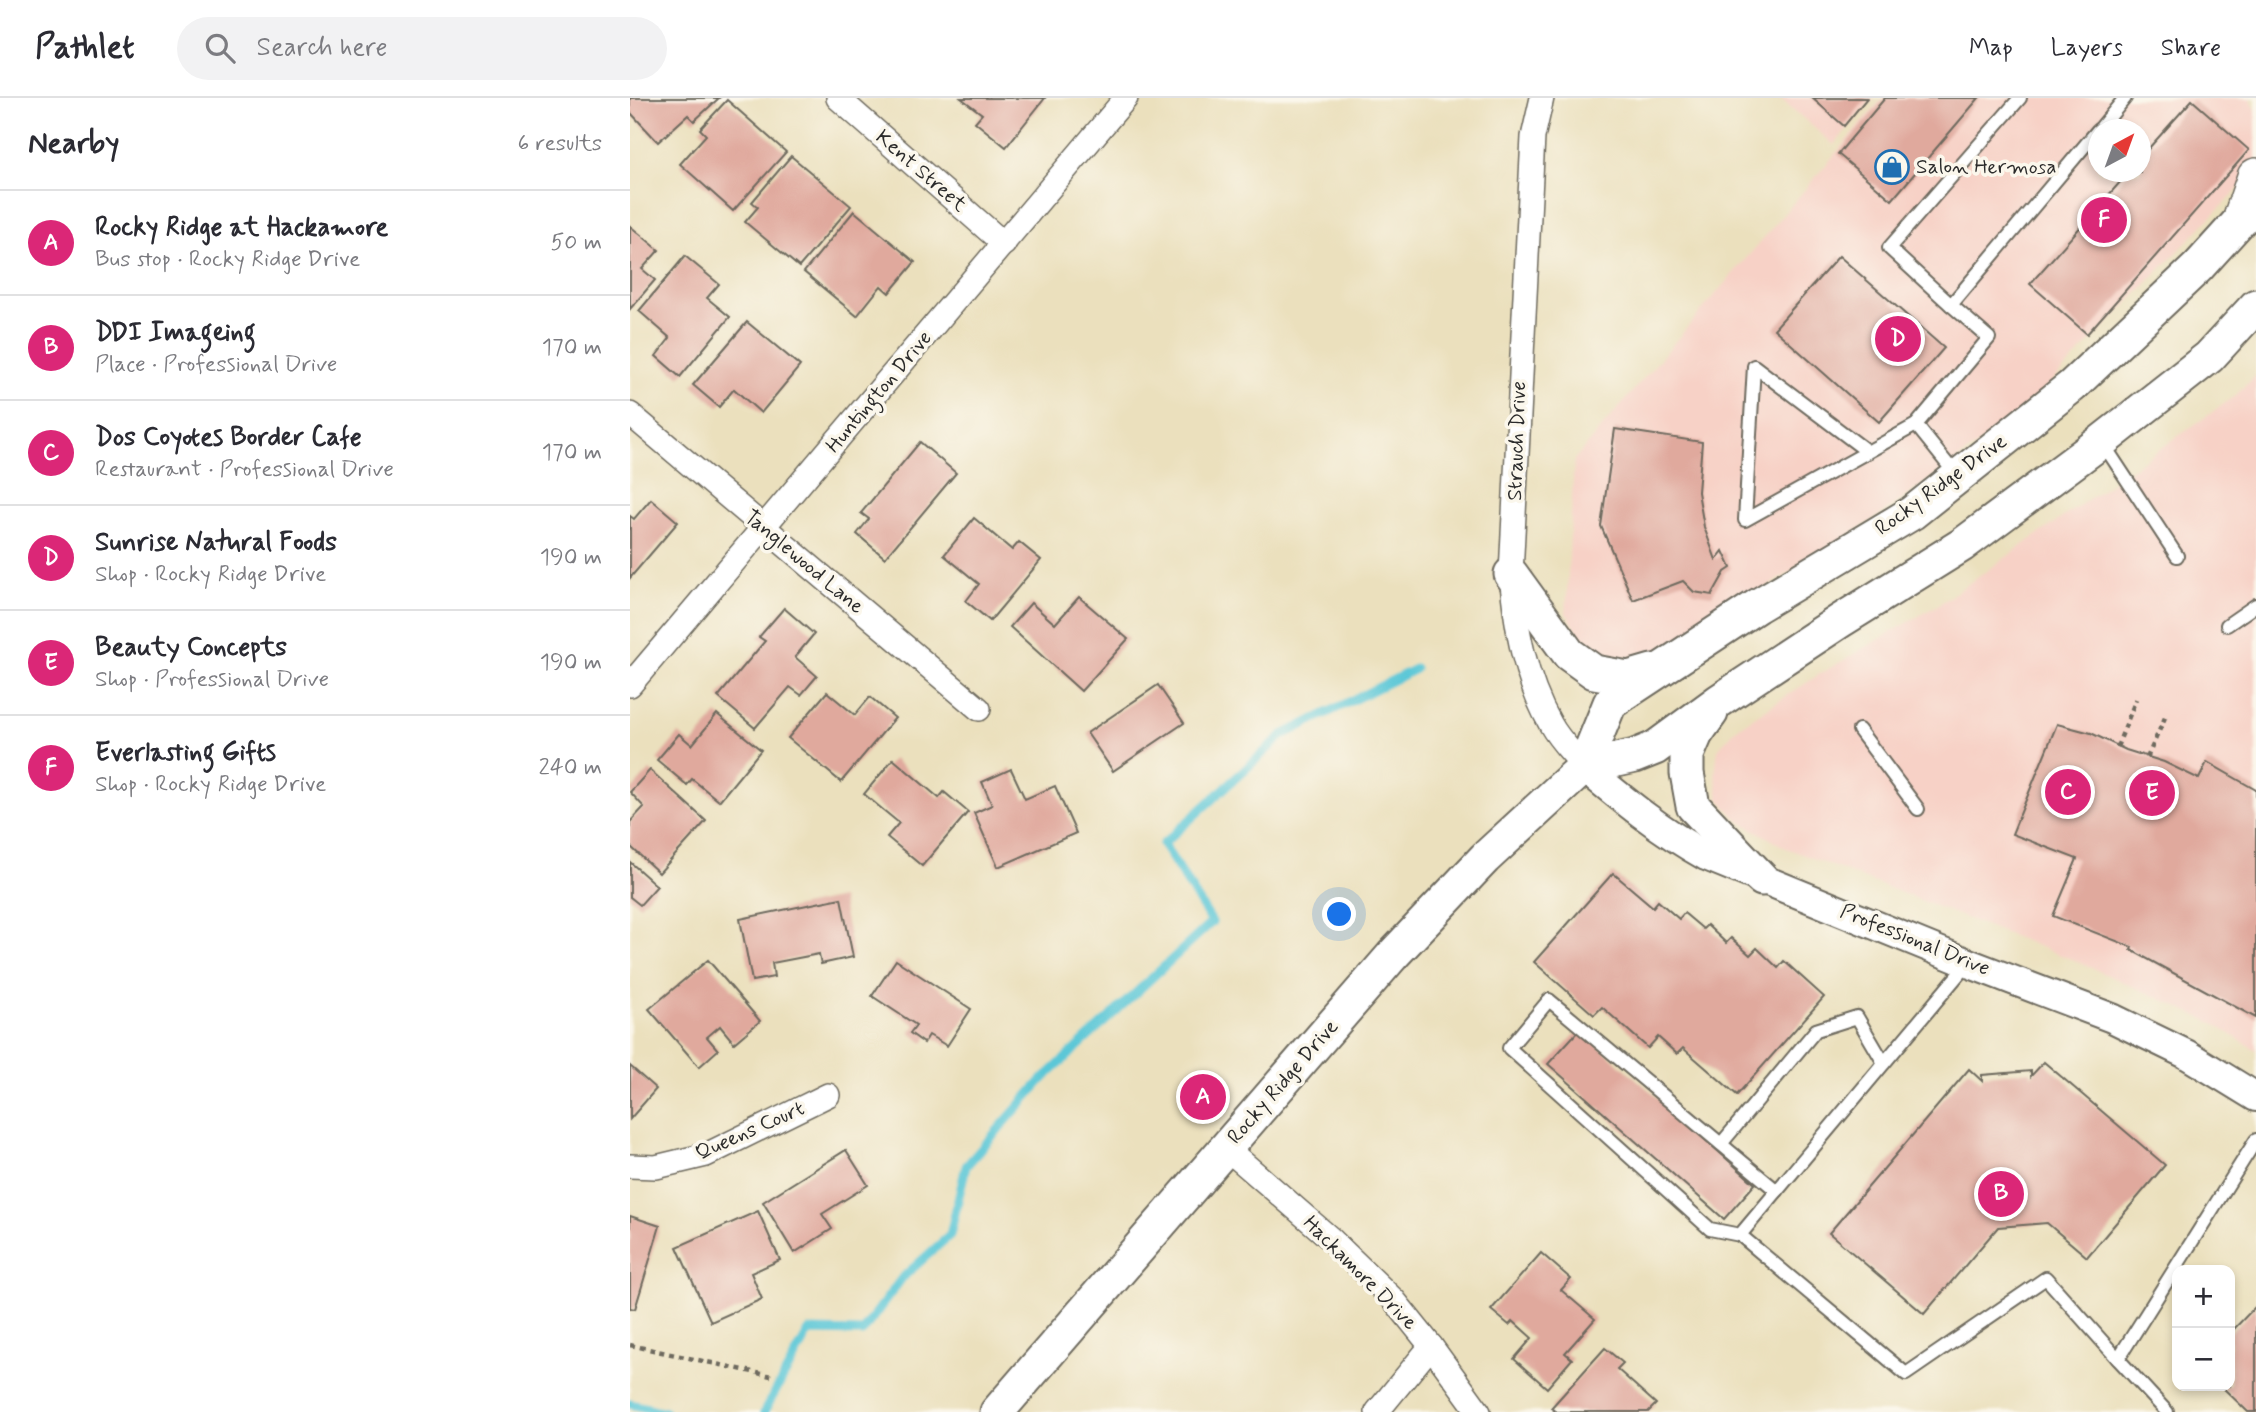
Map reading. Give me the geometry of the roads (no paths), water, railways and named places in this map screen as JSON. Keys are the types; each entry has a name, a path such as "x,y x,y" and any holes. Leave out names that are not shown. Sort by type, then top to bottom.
{"main road":[{"path":"2250,209 2256,177"},
{"name":"Rocky Ridge Drive","path":"996,1412 1411,937 1485,858 1584,767 1610,703 1757,606 1912,513 2072,386 2197,267 2250,209"},
{"path":"1584,767 1635,756 1655,748 1719,701 1962,545 2209,357 2256,306"},
{"path":"1511,574 1569,654 1594,671 1628,678 1664,667"},
{"path":"1719,701 1696,734 1687,755 1687,773 1693,806 1762,879"}],"street":[{"name":"Kent Street","path":"838,98 1004,244"},
{"name":"Huntington Drive","path":"630,685 1126,98"},
{"name":"Strauch Drive","path":"1542,98 1532,137 1511,574 1516,626 1524,663 1552,727 1584,767"},
{"name":"Tanglewood Lane","path":"630,414 979,709"},
{"name":"Professional Drive","path":"1584,767 1629,806 1675,839 1706,856 1968,963 2112,1018 2186,1054 2256,1097"},
{"name":"Queens Court","path":"630,1166 656,1167 706,1155 828,1095"},
{"name":"Hackamore Drive","path":"1226,1148 1331,1239 1394,1300 1479,1412"},
{"path":"1377,1412 1431,1346"}],"lane":[{"path":"1868,452 1754,366 1745,520 1868,452 1916,425 1989,338 1889,248 2020,98"},
{"path":"2108,119 2125,98"},
{"path":"1951,305 2088,143"},
{"path":"1916,425 1958,476"},
{"path":"2102,441 2177,556"},
{"path":"2227,625 2256,605"},
{"path":"1859,730 1918,808"},
{"path":"1740,1235 1968,963"},
{"path":"1777,1191 1549,1000 1509,1048 1710,1229 1740,1235 1906,1374 2046,1278 2166,1412"},
{"path":"1721,1144 1816,1030 1857,1017 1884,1063"},
{"path":"2118,1359 2256,1140"}],"waterway":[{"path":"764,1412 809,1331 862,1332 902,1278 950,1235 966,1166 1042,1080 1212,922 1163,844 1283,735 1415,669"},
{"path":"630,1404 665,1412"}],"place":[{"name":"Salon Hermosa","path":"1892,167"},
{"name":"Everlasting Gifts","path":"2104,220"},
{"name":"Sunrise Natural Foods","path":"1898,339"},
{"name":"Dos Coyotes Border Cafe","path":"2068,792"},
{"name":"Beauty Concepts","path":"2152,793"},
{"name":"Rocky Ridge at Hackamore","path":"1203,1097"},
{"name":"DDI Imageing","path":"2001,1194"}]}
